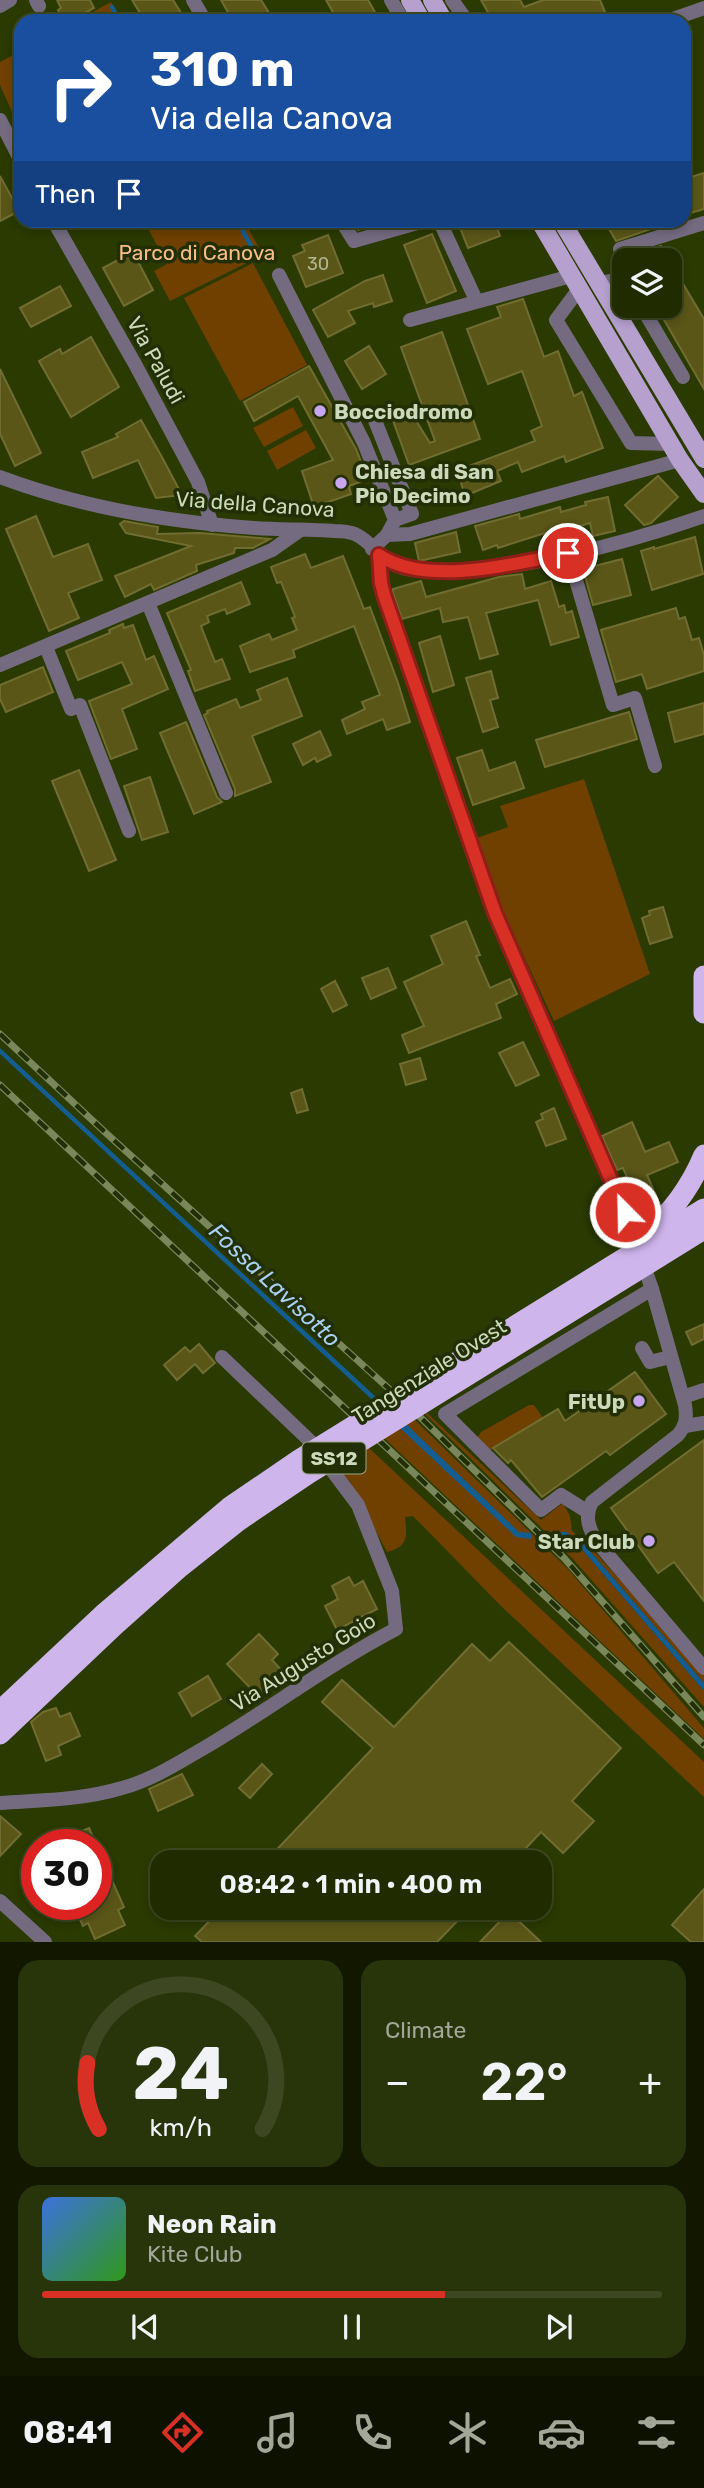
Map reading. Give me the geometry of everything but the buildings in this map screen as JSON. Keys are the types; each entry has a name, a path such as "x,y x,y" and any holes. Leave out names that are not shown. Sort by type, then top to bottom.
{"highway":[{"path":"704,976 704,1013"},
{"path":"589,1290 654,1228 687,1190 704,1155"},
{"name":"Tangenziale Ovest","path":"0,1734 115,1625 180,1567 238,1521 589,1290 704,1209"},
{"name":"Tangenziale Ovest","path":"0,1711 115,1604 230,1507 299,1460 589,1290 704,1229"},
{"path":"589,1290 704,1240"}],"main road":[{"path":"544,228 676,452 704,494"},
{"path":"566,228 704,459"}],"street":[{"path":"0,6 10,0"},
{"path":"686,14 704,7 702,0"},
{"path":"0,120 14,148"},
{"name":"Via Paludi","path":"58,228 198,482 212,525"},
{"path":"346,228 354,241 390,228"},
{"path":"443,228 477,300"},
{"path":"623,248 688,228"},
{"path":"279,275 364,443 395,520"},
{"path":"598,283 612,281"},
{"path":"410,320 477,300 575,282"},
{"path":"575,282 556,320 631,443 676,452"},
{"path":"648,318 683,377"},
{"path":"374,418 412,514 395,520 375,552 384,595 495,913 625,1212 652,1289 687,1416 685,1426 678,1435 597,1497 588,1512 589,1526 597,1542 704,1668"},
{"path":"387,535 410,534 676,452"},
{"name":"Via della Canova","path":"0,477 119,509 212,525 355,534 387,561 412,570 497,566 568,553 703,517"},
{"path":"0,666 272,550 299,531"},
{"path":"568,553 613,705 635,698 655,766"},
{"path":"148,603 226,793"},
{"path":"46,646 71,709 80,705 129,831"},
{"path":"588,1512 561,1495 541,1510 445,1414 652,1289"},
{"path":"642,1348 650,1362 670,1357"},
{"name":"Via Augusto Goio","path":"0,1802 74,1798 123,1788 164,1772 365,1645 396,1629 392,1591 358,1505 310,1441 222,1357"},
{"path":"683,1397 704,1390"},
{"path":"685,1426 704,1423"},
{"path":"0,1901 45,1942"}],"green space":[{"path":"111,2 118,14 89,14"},
{"path":"14,55 14,116 0,85 0,62"},
{"name":"Parco di Canova","path":"148,228 248,228 263,255 170,301 154,271 167,264"},
{"path":"253,263 307,365 240,401 184,298"},
{"path":"293,407 303,426 264,447 253,428"},
{"path":"306,430 316,448 277,470 267,451"},
{"path":"584,779 650,974 554,1021 502,909 477,838 508,827 500,806"},
{"path":"529,1405 534,1405 543,1418 489,1451 477,1438 481,1432"},
{"path":"423,1412 541,1520 563,1503 570,1516 572,1531 584,1540 704,1673 704,1683 583,1543 566,1540 579,1546 704,1691 704,1707 572,1558"},
{"path":"413,1418 567,1568 704,1728 704,1739 383,1437"},
{"path":"367,1446 704,1762 704,1797 501,1606 413,1516 405,1517 406,1535 403,1543 387,1552 350,1482 335,1466"}],"water":[{"path":"405,1423 519,1532 531,1533 531,1539 516,1537 399,1427"},
{"path":"553,1532 566,1532 583,1543 704,1683 704,1691 579,1546 566,1540 553,1539"}],"waterway":[{"path":"112,7 116,14"},
{"path":"241,228 257,257"},
{"name":"Fossa Lavisotto","path":"0,1051 379,1403"}],"railway":[{"path":"0,1034 418,1415 564,1558 704,1717"},
{"path":"0,1085 704,1745"}],"place":[{"name":"Bocciodromo","path":"320,411"},
{"name":"Chiesa di San Pio Decimo","path":"341,483"},
{"name":"FitUp","path":"639,1401"},
{"name":"Star Club","path":"649,1541"}],"route":[{"path":"568,553 533,561 450,570 412,570 387,561 379,555 379,568 384,595 495,913 625,1212"}]}
